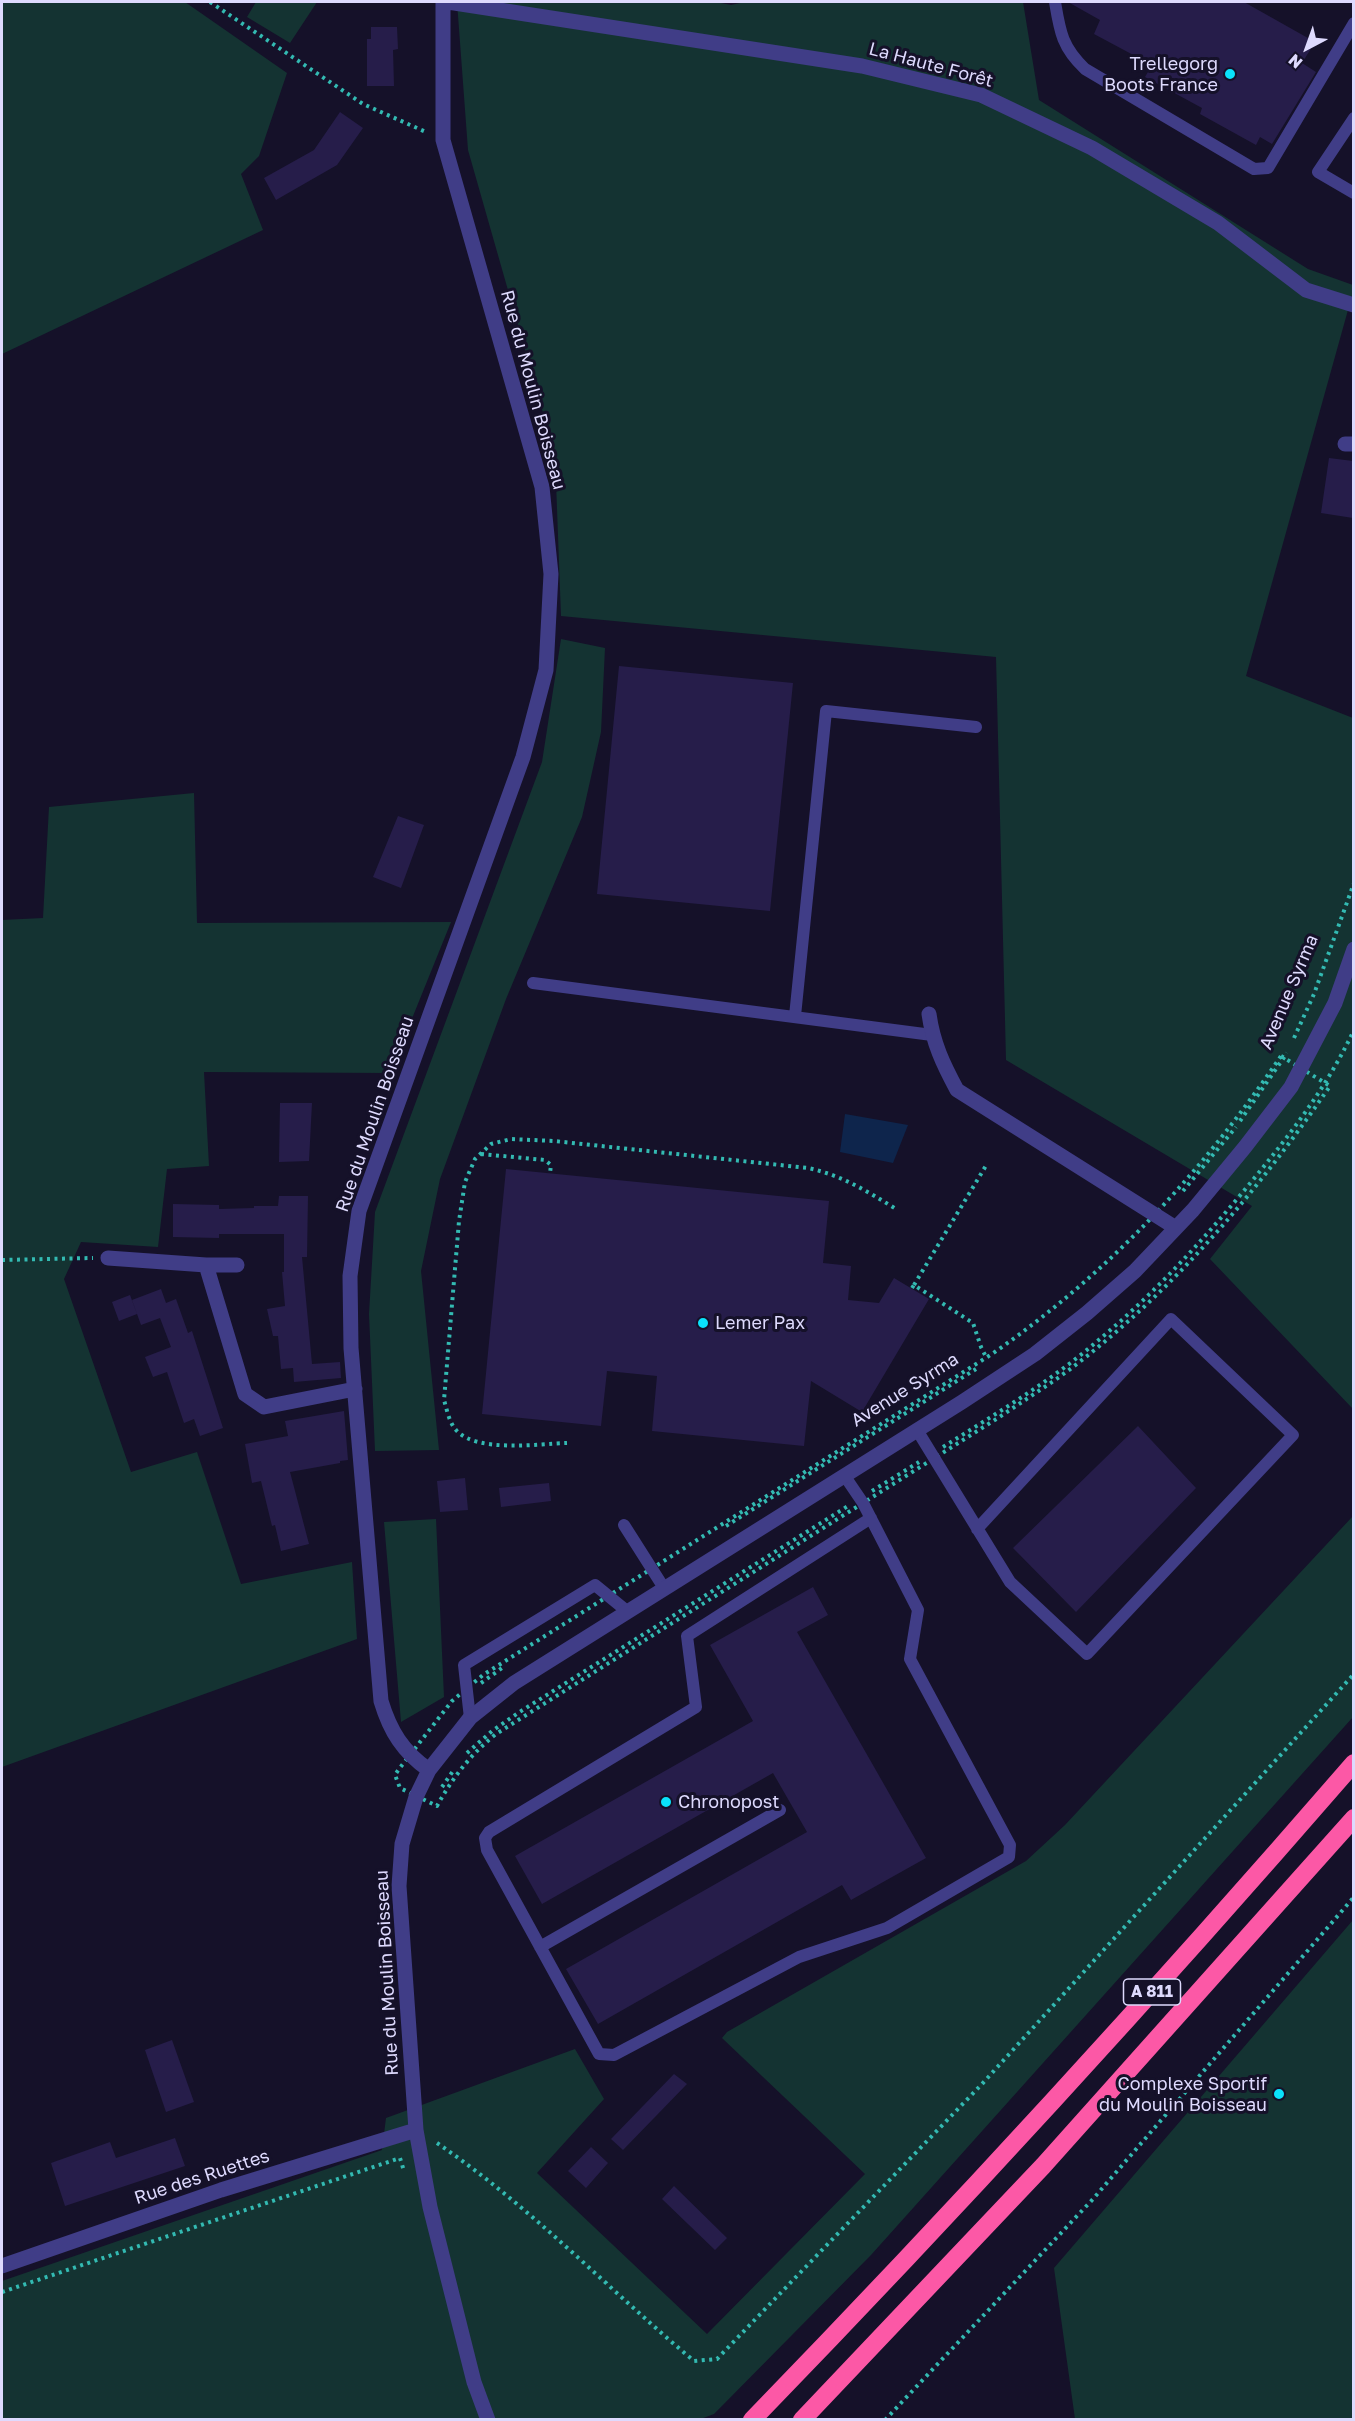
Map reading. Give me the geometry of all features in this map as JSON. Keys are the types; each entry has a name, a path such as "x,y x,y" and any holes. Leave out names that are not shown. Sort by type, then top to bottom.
{"highway":[{"name":"A 811","path":"752,2420 1009,2149 1135,2011 1353,1763"},
{"name":"A 811","path":"802,2420 1043,2166 1353,1818"}],"street":[{"name":"Rue du Moulin Boisseau","path":"443,2 443,140 542,487 551,574 546,670 523,757 359,1211 350,1276 351,1348 381,1701 388,1724 413,1759 429,1770 419,1791 402,1844 399,1886 416,2130 433,2219 474,2382 488,2420"},
{"name":"La Haute Forêt","path":"448,2 862,66 981,95 1092,148 1218,223 1306,290 1353,305"},
{"path":"429,1770 470,1718 514,1683 1035,1354 1135,1271 1176,1228 1245,1148 1291,1087 1335,1002 1353,949"},
{"path":"929,1014 938,1053 957,1090 1160,1215 1176,1228"},
{"path":"108,1258 237,1265"},
{"path":"206,1264 245,1394 264,1407 355,1389"},
{"name":"Rue des Ruettes","path":"2,2266 221,2190 416,2130"}],"lane":[{"path":"1055,2 1060,32 1071,55 1085,69 1254,169 1268,168 1353,23"},
{"path":"1353,118 1318,172 1353,193"},
{"path":"795,1017 826,711 976,727"},
{"path":"532,983 932,1035"},
{"path":"917,1430 977,1529 1010,1582 1087,1654 1293,1435 1171,1319 977,1529"},
{"path":"844,1475 871,1518 918,1610 910,1659 1010,1845 1009,1857 887,1928 799,1957 614,2055 599,2054 487,1851 485,1838 489,1832 696,1707 687,1636 871,1518"},
{"path":"624,1525 664,1588"},
{"path":"470,1718 465,1694 465,1665 595,1585 627,1612"},
{"path":"540,1947 780,1809"}],"path":[{"path":"210,2 363,104 443,140"},
{"name":"Avenue Syrma","path":"652,1570 1021,1334 1084,1283 1160,1215 1239,1123 1284,1058 1314,994 1353,883"},
{"path":"1284,1058 1330,1086"},
{"path":"567,1443 482,1444 466,1439 456,1430 448,1416 444,1400 459,1221 465,1182 475,1159 491,1144 511,1139 554,1141 808,1168 831,1173 855,1183 896,1209"},
{"path":"480,1154 545,1160 551,1165 550,1173"},
{"path":"986,1357 973,1323 913,1287 987,1164"},
{"path":"2,1260 108,1258"},
{"path":"1072,1300 1088,1286"},
{"name":"Avenue Syrma","path":"413,1759 452,1701 609,1597 994,1358 1064,1307"},
{"path":"416,2130 464,2162 546,2229 645,2320 694,2361 717,2359 982,2084 1353,1674"},
{"path":"438,1730 456,1706"},
{"path":"413,1759 402,1776 404,1783 419,1791 435,1797 449,1777"},
{"path":"885,2420 1093,2199 1353,1897"},
{"path":"2,2292 400,2158 406,2181"}],"green space":[{"path":"2,2 185,2 287,73 259,156 241,174 263,230 2,354"},
{"path":"256,2 317,2 290,43 247,17"},
{"path":"457,2 716,2 731,5 745,2 1023,2 1039,100 1308,269 1353,285 1353,292 1246,676 1353,718 1353,1409 1210,1259 1252,1206 1006,1060 996,657 561,616 555,455 468,150"},
{"path":"561,639 605,648 601,732 582,817 506,999 440,1179 421,1271 439,1450 375,1451 369,1314 375,1212 542,762"},
{"path":"194,793 197,923 451,922 390,1073 204,1072 209,1166 167,1169 158,1247 81,1242 64,1279 131,1472 197,1452 241,1584 352,1562 357,1639 2,1767 2,920 43,918 49,807"},
{"path":"1353,1516 1353,1717 871,2255 714,2414 698,2420 2,2419 2,2281 382,2150 386,2118 575,2049 604,2099 537,2173 707,2334 865,2174 722,2038 727,2032 1026,1861 1065,1825"},
{"path":"436,1519 444,1697 401,1722 384,1522"},
{"name":"Complexe Sportif du Moulin Boisseau","path":"1353,1920 1353,2419 1075,2419 1054,2268"}],"water":[{"path":"845,1114 908,1125 893,1163 840,1152"}],"building":[{"name":"Trellegorg Boots France","path":"1068,2 1244,2 1315,42 1302,63 1316,72 1272,144 1260,137 1256,145 1200,114 1202,108 1145,77 1152,65 1094,34 1100,20"},
{"path":"371,27 397,27 398,49 393,50 394,86 367,86 367,39 371,39"},
{"path":"340,112 363,128 337,165 276,200 264,178 314,150"},
{"path":"1329,458 1353,461 1353,518 1321,513"},
{"path":"619,666 793,683 770,911 597,894"},
{"path":"398,816 424,825 401,888 373,877"},
{"path":"280,1103 312,1103 309,1161 279,1162"},
{"name":"Lemer Pax","path":"506,1169 829,1201 823,1263 851,1266 848,1300 879,1303 894,1278 929,1299 862,1412 811,1381 804,1446 652,1431 657,1376 607,1371 601,1426 482,1414"},
{"path":"279,1196 308,1196 307,1257 302,1257 312,1364 340,1362 341,1378 294,1382 293,1368 281,1369 278,1336 273,1336 267,1309 285,1306 282,1272 284,1272 284,1234 219,1234 219,1238 173,1237 173,1204 219,1205 219,1209 254,1208 254,1206 278,1206"},
{"path":"161,1289 166,1303 176,1299 188,1333 192,1331 223,1428 200,1436 194,1419 184,1423 167,1372 153,1377 145,1357 171,1347 160,1318 141,1325 132,1300"},
{"path":"130,1295 137,1314 119,1321 112,1302"},
{"path":"344,1411 348,1460 290,1472 309,1544 281,1551 261,1481 252,1483 245,1444 288,1436 285,1421"},
{"path":"1138,1426 1196,1488 1076,1612 1013,1548"},
{"path":"465,1478 468,1510 440,1512 437,1481"},
{"path":"549,1483 551,1501 501,1507 499,1488"},
{"name":"Chronopost","path":"813,1587 828,1615 797,1632 926,1858 851,1900 842,1885 598,2024 566,1969 807,1832 773,1773 542,1904 515,1856 753,1721 710,1645"},
{"path":"172,2040 194,2102 166,2112 145,2050"},
{"path":"674,2074 687,2084 623,2150 611,2139"},
{"path":"175,2138 185,2166 65,2206 51,2163 110,2142 116,2158"},
{"path":"591,2147 608,2163 586,2188 568,2171"},
{"path":"674,2186 727,2238 715,2250 662,2199"}],"place":[{"name":"Trellegorg Boots France","path":"1230,74"},
{"name":"Lemer Pax","path":"703,1323"},
{"name":"Chronopost","path":"666,1802"},
{"name":"Complexe Sportif du Moulin Boisseau","path":"1279,2094"}]}
